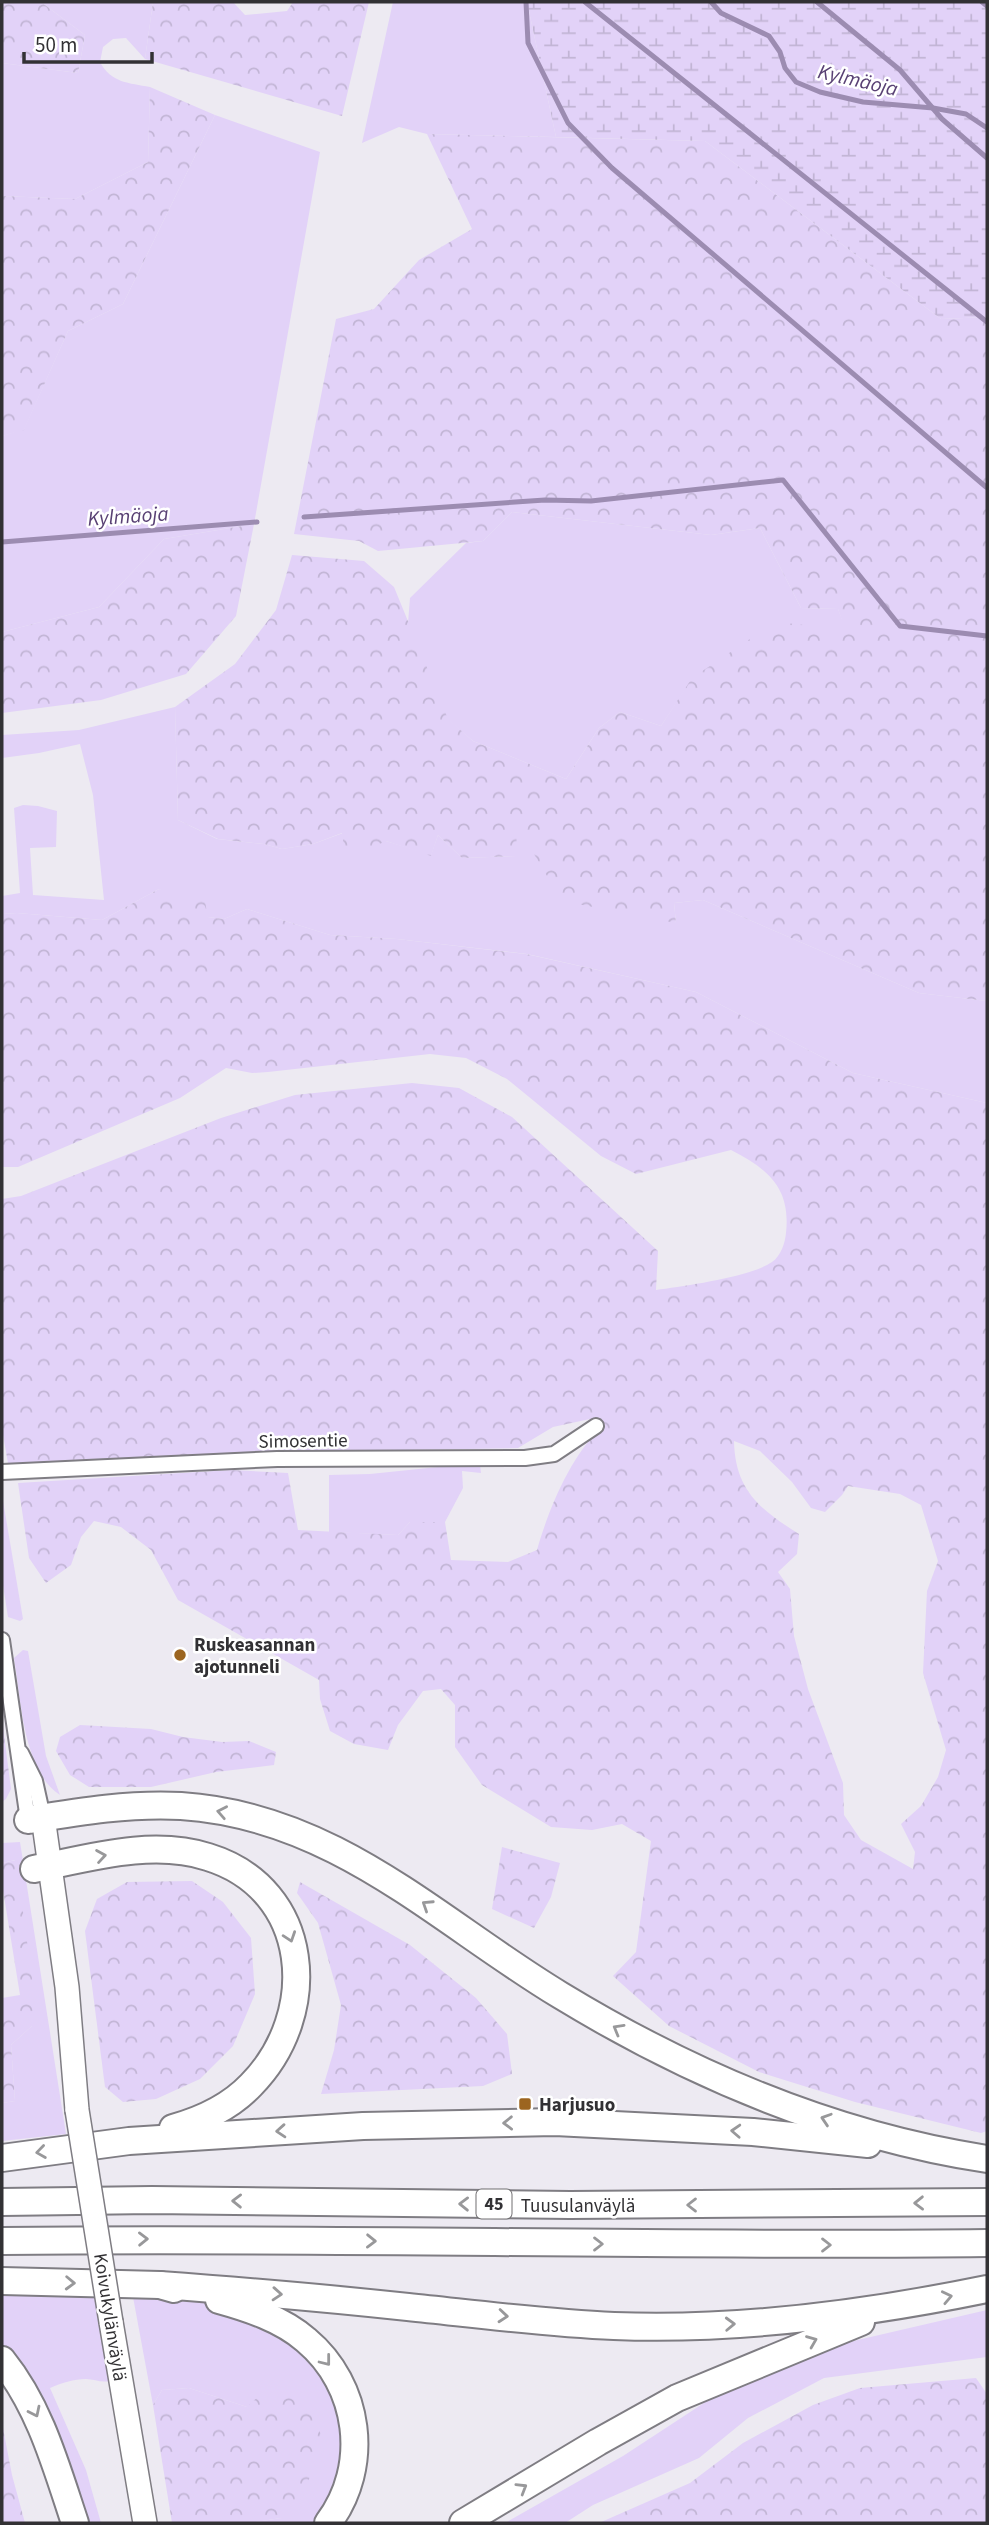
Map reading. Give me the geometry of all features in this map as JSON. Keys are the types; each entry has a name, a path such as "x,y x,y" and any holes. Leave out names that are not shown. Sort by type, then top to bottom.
{"highway":[{"path":"36,1819 135,1807 179,1806 240,1816 299,1834 339,1851 377,1872 557,1993 624,2033 682,2062 783,2105 865,2131 950,2153"},
{"path":"42,1868 136,1852 171,1850 208,1857 242,1873 266,1892 284,1919 294,1945 297,1975 295,2004 287,2035 251,2085 229,2103 200,2120 129,2141"},
{"path":"2,2158 129,2141 363,2126 555,2122 753,2132 987,2159"},
{"name":"Tuusulanväylä","path":"2,2202 152,2200 570,2205 987,2202"},
{"name":"Tuusulanväylä","path":"2,2241 160,2239 593,2244 987,2243"},
{"path":"2,2281 160,2286 285,2294 615,2326 735,2324 817,2317 907,2305 987,2289"},
{"path":"160,2286 238,2305 272,2319 304,2337 328,2360 344,2389 354,2420 355,2452 349,2484 337,2512 328,2523"},
{"path":"463,2523 677,2398 832,2333 907,2305"},
{"path":"2,2360 21,2383 40,2424 75,2523"}],"main road":[{"name":"Koivukylänväylä","path":"36,1819 51,1989 77,2110 145,2523"}],"street":[{"name":"Simosentie","path":"2,1472 277,1459 525,1458 554,1454 596,1426"},
{"name":"Koivukylänväylä","path":"2,1640 15,1740 35,1781 36,1819"}],"green space":[{"path":"2,2 41,2 85,35 78,73 2,63"},
{"path":"41,2 153,2 145,59 126,38 113,39 103,47 100,62 115,78 150,87 148,162 75,199 2,196 2,63 78,73 85,35"},
{"path":"153,2 233,2 245,15 287,11 293,2 369,2 342,116 145,59"},
{"path":"393,2 527,2 556,137 427,134 399,127 362,143"},
{"path":"527,2 987,2 987,317 941,319 705,141 556,137"},
{"path":"150,87 215,115 123,304 68,331 24,430 2,436 2,196 75,199 148,162"},
{"path":"215,115 320,152 254,524 164,539 99,607 2,632 2,436 24,429 68,331 123,304"},
{"path":"427,134 705,141 941,319 987,317 987,1001 919,993 703,900 674,903 676,923 562,901 516,824 517,856 462,858 438,835 431,856 386,841 358,854 344,846 342,833 313,844 282,849 264,844 218,839 178,820 175,707 235,664 276,610 292,555 364,561 394,587 448,719 473,741 566,779 599,728 620,712 661,726 692,678 775,622 845,629 838,609 801,608 760,528 711,535 512,512 483,541 378,551 359,541 294,534 336,319 374,309 419,260 472,229"},
{"path":"512,512 711,535 760,528 801,608 838,609 846,629 693,678 661,726 620,712 599,728 566,779 473,741 447,719 408,623 410,598 466,543 483,541"},
{"path":"254,524 236,616 186,674 101,700 2,713 2,632 99,607 164,539"},
{"path":"175,707 178,820 217,839 264,844 282,849 313,844 343,833 386,841 431,855 438,835 462,858 516,856 515,822 676,923 674,903 703,900 919,993 987,1001 987,1103 853,1073 696,992 527,954 397,939 330,935 247,909 224,919 208,917 159,889 102,920 2,914 2,896 20,893 14,808 23,805 57,811 56,847 30,848 33,895 104,900 93,795 80,744 2,758 2,735 79,730"},
{"path":"159,889 205,902 208,917 224,919 247,909 330,935 397,939 526,954 696,992 853,1073 987,1103 987,2131 981,2133 855,2102 759,2072 669,2026 613,1976 636,1952 651,1841 622,1824 592,1830 551,1827 482,1785 455,1747 455,1705 441,1689 423,1691 398,1725 388,1750 354,1744 330,1731 320,1699 319,1680 178,1600 151,1550 121,1527 94,1521 81,1537 71,1565 46,1583 29,1558 18,1483 232,1470 288,1473 298,1530 398,1535 410,1522 445,1522 451,1560 508,1562 537,1550 561,1485 579,1454 600,1429 590,1419 553,1427 518,1448 244,1453 79,1464 8,1463 2,1429 2,1199 21,1196 221,1118 295,1095 412,1083 459,1088 512,1117 658,1251 656,1290 717,1280 762,1267 778,1256 786,1233 787,1217 781,1192 766,1173 731,1150 636,1174 601,1156 507,1079 466,1058 430,1054 268,1072 252,1073 226,1068 180,1098 18,1167 2,1167 2,914 102,920","holes":["734,1441 760,1451 792,1482 811,1508 825,1512 848,1486 900,1494 921,1505 938,1561 927,1591 923,1673 946,1750 938,1777 921,1806 901,1824 915,1852 913,1869 861,1840 844,1815 843,1783 808,1689 794,1636 790,1589 778,1572 797,1554 799,1534 762,1507 745,1486 739,1473"]},
{"path":"477,1463 481,1473 462,1471 463,1488 445,1522 410,1522 398,1535 329,1532 329,1475 370,1474"},
{"path":"2,1495 23,1619 20,1621 8,1617 2,1579"},
{"path":"23,1650 28,1651 46,1756 60,1795 38,1769 26,1733 14,1658"},
{"path":"2,1719 11,1789 2,1802"},
{"path":"80,1725 151,1729 183,1737 222,1742 249,1741 276,1752 274,1765 216,1772 151,1787 89,1787 70,1775 56,1751 60,1737"},
{"path":"20,1842 66,2134 2,2141 2,2103 15,2101 11,2045 32,2026 15,1860 2,1863 2,1843"},
{"path":"502,1847 560,1863 551,1897 534,1928 492,1909"},
{"path":"16,1860 36,2008 32,2026 11,2045 15,2101 2,2103 2,1998 20,1995 2,1884 2,1863"},
{"path":"192,1881 223,1902 251,1938 255,1994 233,2046 200,2079 156,2099 123,2102 105,2087 85,1931 97,1899 127,1882"},
{"path":"300,1882 410,1945 476,1998 507,2034 512,2074 483,2086 321,2094 334,2050 341,2005 318,1923 297,1893"},
{"path":"2,2291 93,2291 110,2381 77,2380 50,2388 86,2470 101,2523 85,2523 2,2347"},
{"path":"133,2297 187,2297 239,2314 268,2326 321,2367 344,2413 342,2480 317,2523 250,2523 281,2518 247,2407 189,2388 162,2390 153,2405"},
{"path":"987,2310 987,2357 824,2378 748,2418 699,2458 593,2505 565,2523 505,2523 623,2456 707,2401 849,2342"},
{"path":"976,2378 987,2394 987,2523 599,2523 690,2483 743,2443 813,2405 860,2388"},
{"path":"189,2388 247,2407 263,2392 305,2392 321,2435 308,2483 281,2518 250,2523 172,2523 153,2405 162,2390"},
{"path":"2,2423 12,2475 25,2523 2,2523"}],"waterway":[{"path":"526,2 528,43 568,123 612,168 986,487"},
{"path":"585,2 987,322"},
{"name":"Kylmäoja","path":"711,2 721,13 769,36 780,52 785,68 796,82 820,92 863,102 933,108 966,114 987,128"},
{"path":"817,2 900,70 942,119 987,158"},
{"path":"982,2 987,6"},
{"path":"304,517 545,500 591,501 783,480 900,626 987,636"},
{"name":"Kylmäoja","path":"2,542 257,522"}],"place":[{"name":"Ruskeasannan ajotunneli","path":"180,1655"},
{"name":"Harjusuo","path":"525,2104"}]}
